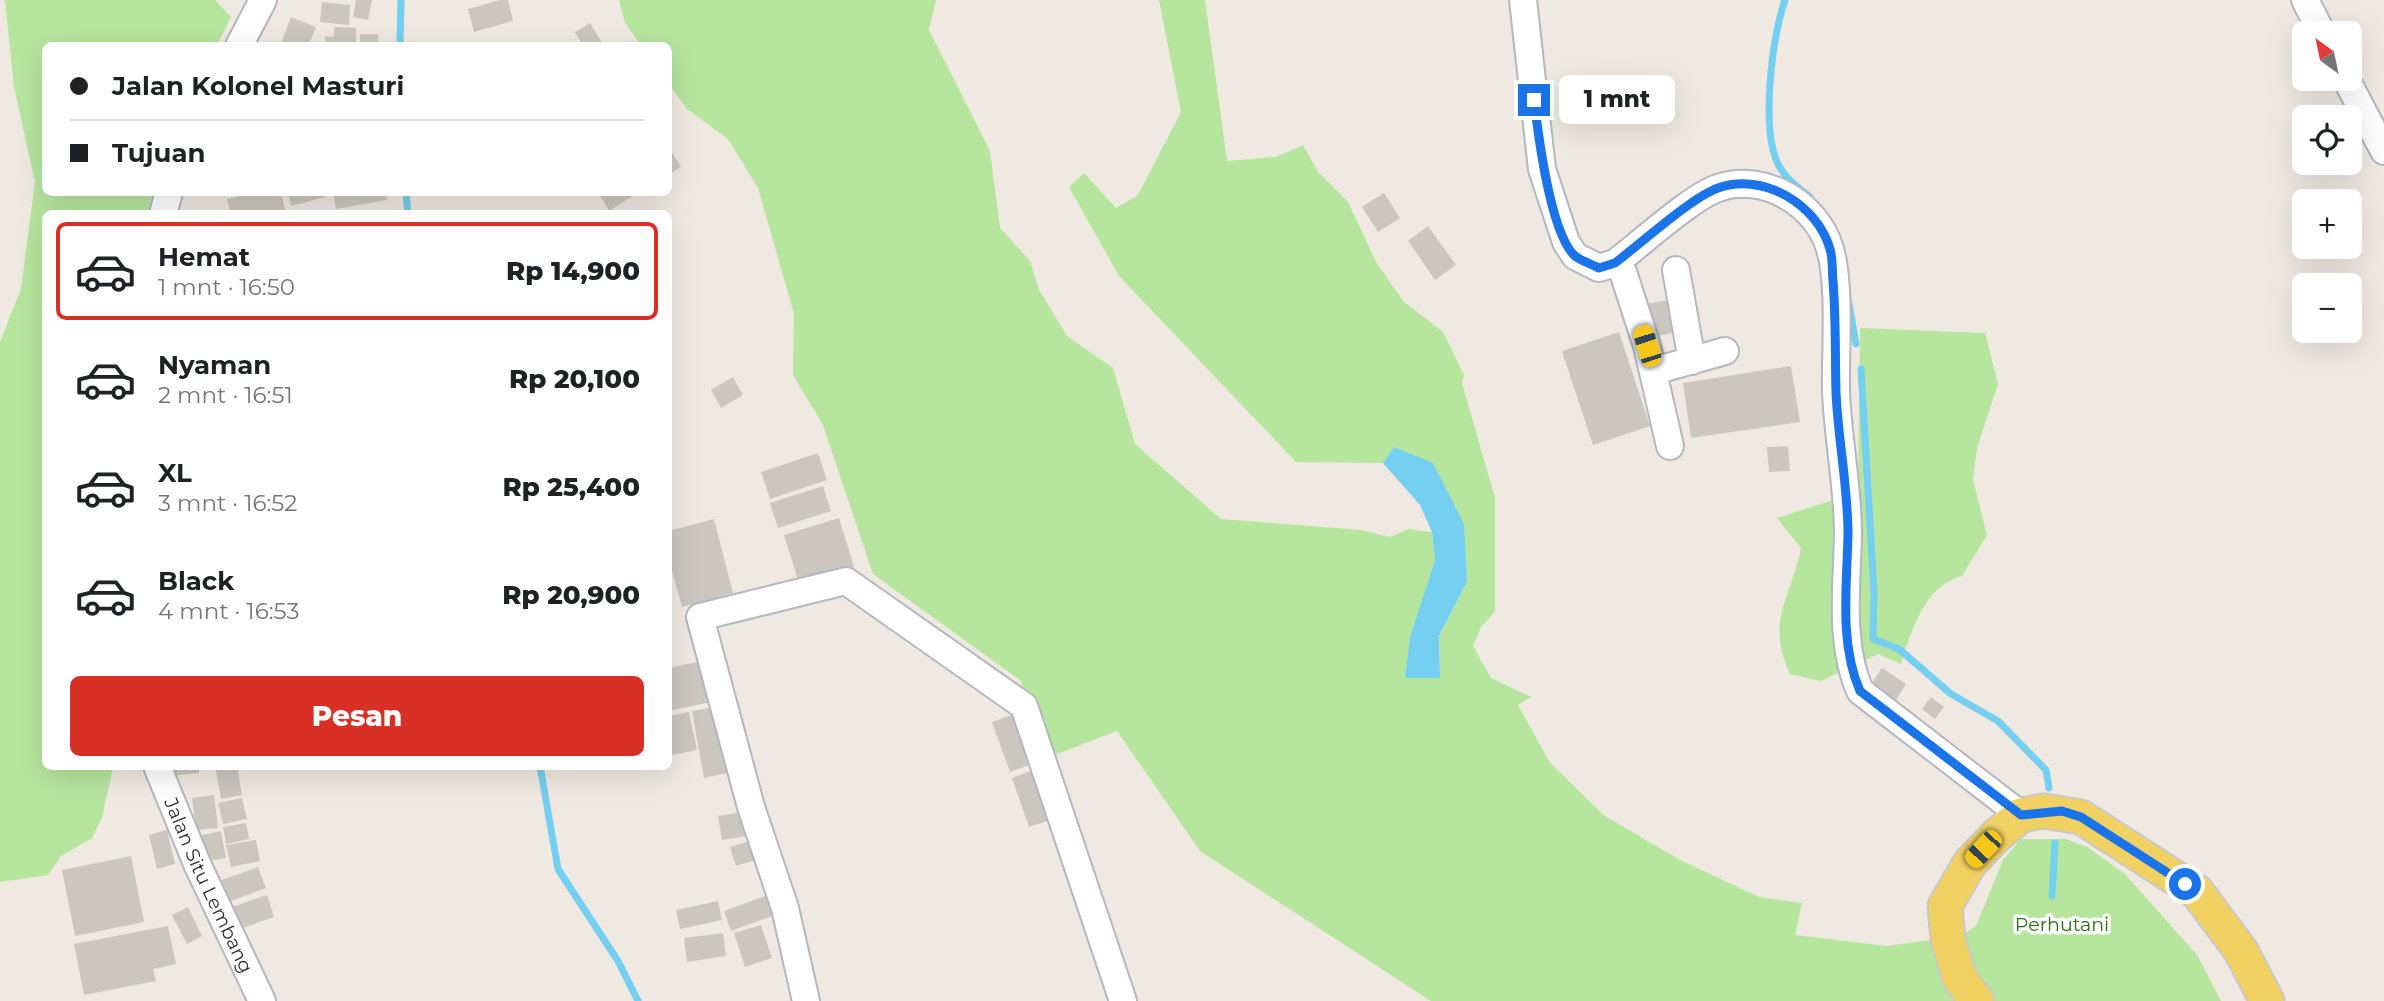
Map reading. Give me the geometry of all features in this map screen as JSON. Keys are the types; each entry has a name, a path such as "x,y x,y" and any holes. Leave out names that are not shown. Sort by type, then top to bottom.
{"main road":[{"path":"1969,990 1948,940 1945,906 1970,863 2021,815 2062,811 2081,817 2147,857 2197,892 2241,951 2267,1001"}],"street":[{"path":"241,42 263,0"},
{"path":"1523,0 1542,169 1566,242 1575,256 1599,268 1615,263 1717,188 1744,184 1772,186 1791,198 1822,229 1831,251 1836,320 1836,394 1848,519 1850,667 1860,691 2021,815"},
{"path":"2305,0 2316,21"},
{"path":"2352,91 2384,151"},
{"path":"1615,263 1623,272 1654,371 1670,446"},
{"path":"1676,270 1692,360"},
{"path":"1654,371 1725,351"},
{"path":"806,1001 785,908 751,807 700,617 846,581 1024,706 1123,1001"},
{"name":"Jalan Situ Lembang","path":"159,770 198,866 262,1001"}],"green space":[{"path":"5,0 215,0 231,17 218,42 42,42 42,196 155,196 151,210 42,210 42,770 112,770 102,818 92,838 61,856 48,875 0,882 0,342 21,289 35,182 14,87"},
{"name":"Perhutani","path":"619,0 936,0 929,30 990,151 1000,228 1030,261 1039,290 1067,336 1113,368 1135,444 1221,519 1361,530 1390,537 1408,529 1432,532 1435,560 1410,637 1440,677 1439,637 1467,582 1394,447 1383,463 1296,462 1119,276 1069,187 1084,173 1116,208 1138,195 1181,112 1159,0 1205,0 1227,161 1276,157 1303,145 1318,172 1348,202 1377,264 1404,302 1443,332 1464,375 1462,383 1495,498 1495,611 1481,627 1473,646 1491,678 1531,697 1518,705 1550,763 1605,816 1680,860 1759,897 1802,903 1795,935 1887,946 1961,936 1976,926 2003,860 2021,839 2066,839 2087,847 2124,873 2197,955 2221,1001 1431,1001 1200,851 1117,731 1047,758 1021,681 873,574 823,425 793,375 794,314 758,188 728,139 687,109 672,88 672,42 639,42 625,23"},
{"path":"1860,328 1985,333 1998,384 1977,448 1973,480 1987,535 1962,576 1938,589 1921,611 1901,664 1878,654 1821,681 1790,674 1783,655 1780,638 1782,610 1801,548 1777,518 1858,492"}],"water":[{"path":"1394,447 1433,463 1464,524 1467,582 1439,636 1440,678 1405,678 1410,637 1435,560 1432,532 1420,505 1383,463"}],"building":[{"path":"356,0 372,0 368,20 353,17"},
{"path":"508,0 513,21 474,32 468,9"},
{"path":"322,2 350,5 349,25 320,22"},
{"path":"291,17 316,27 310,42 282,42"},
{"path":"590,23 602,42 581,42 575,32"},
{"path":"334,27 356,28 356,42 325,42 325,36 334,37"},
{"path":"360,34 378,34 379,42 360,42"},
{"path":"672,152 681,167 672,173"},
{"path":"1384,193 1400,218 1378,232 1362,207"},
{"path":"240,196 282,196 285,210 230,210 227,199"},
{"path":"289,196 325,197 291,206"},
{"path":"334,196 386,196 387,200 336,209"},
{"path":"600,196 633,196 611,210"},
{"path":"1428,226 1456,265 1435,280 1408,241"},
{"path":"1669,300 1676,332 1653,337 1646,304"},
{"path":"1619,332 1650,426 1593,445 1562,351"},
{"path":"1791,366 1800,422 1691,438 1683,383"},
{"path":"733,377 743,395 721,408 711,390"},
{"path":"1788,446 1790,471 1769,472 1767,447"},
{"path":"818,453 827,480 770,499 761,472"},
{"path":"823,486 831,511 778,528 770,503"},
{"path":"839,518 854,567 799,583 784,535"},
{"path":"714,519 733,593 682,607 672,571 672,530"},
{"path":"703,661 711,702 672,710 672,667"},
{"path":"1882,668 1906,684 1892,706 1867,690"},
{"path":"1931,697 1944,707 1935,719 1922,709"},
{"path":"721,706 733,772 704,778 692,711"},
{"path":"689,712 697,750 672,755 672,715"},
{"path":"1017,713 1035,763 1010,772 992,722"},
{"path":"1036,769 1054,819 1029,827 1012,778"},
{"path":"169,770 199,770 199,773 170,776"},
{"path":"216,770 238,770 242,795 221,799"},
{"path":"214,795 218,828 196,830 192,798"},
{"path":"242,798 247,819 223,824 218,803"},
{"path":"749,811 753,835 722,840 718,816"},
{"path":"246,823 249,839 226,844 223,827"},
{"path":"167,830 175,864 157,869 149,835"},
{"path":"221,831 226,858 207,861 202,835"},
{"path":"760,838 766,857 736,866 730,847"},
{"path":"256,840 260,861 231,867 226,845"},
{"path":"131,856 144,922 75,936 62,870"},
{"path":"258,867 266,888 228,902 219,881"},
{"path":"776,892 783,912 731,931 724,911"},
{"path":"267,895 274,917 239,929 232,907"},
{"path":"718,901 722,920 680,929 676,910"},
{"path":"188,907 202,936 187,944 172,915"},
{"path":"761,925 772,958 745,967 734,933"},
{"path":"168,926 176,964 153,969 156,981 84,995 74,944"},
{"path":"723,933 726,956 687,962 684,938"}],"waterway":[{"path":"400,42 401,0"},
{"path":"1785,0 1772,60 1770,130 1779,166 1789,179 1810,197"},
{"path":"406,196 408,210"},
{"path":"1848,298 1856,344"},
{"path":"1861,369 1874,592 1873,639 1899,649 1951,694 1998,721 2046,770 2049,788"},
{"path":"541,770 558,869 618,961 638,1001"},
{"path":"2052,896 2055,843"}],"route":[{"path":"1534,100 1542,169 1566,242 1575,256 1599,268 1615,263 1717,188 1744,184 1772,186 1791,198 1822,229 1831,251 1836,320 1836,394 1848,519 1847,645 1850,667 1860,691 2021,815 2062,811 2081,817 2147,857 2185,884"}]}
